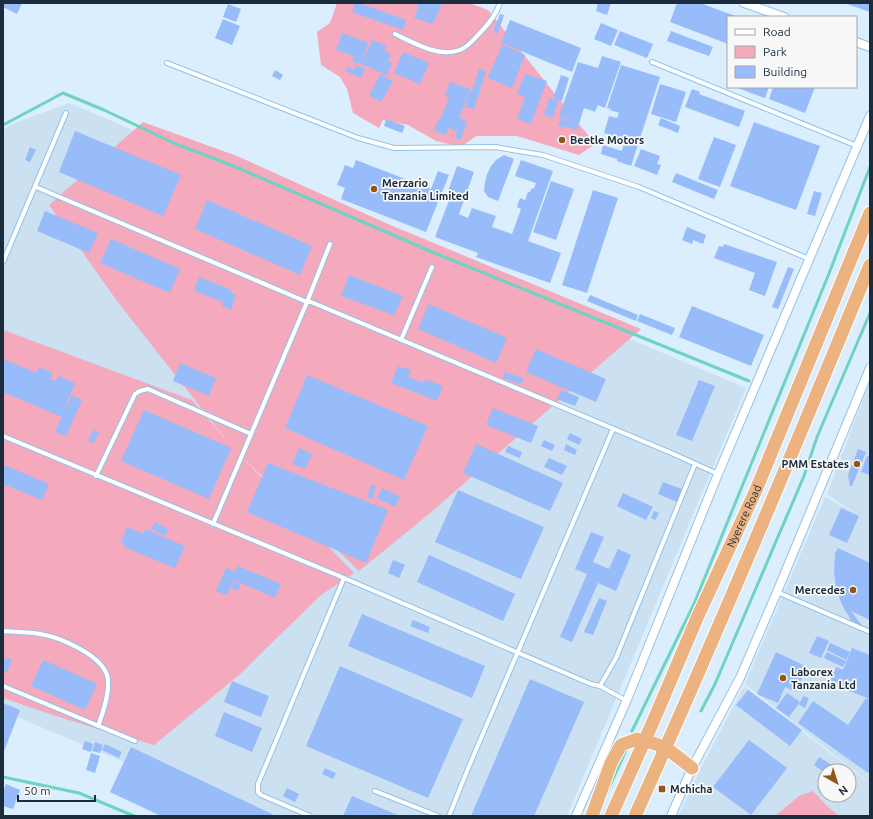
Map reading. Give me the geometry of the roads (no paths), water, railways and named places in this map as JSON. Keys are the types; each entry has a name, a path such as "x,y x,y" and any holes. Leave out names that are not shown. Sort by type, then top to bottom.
{"highway":[{"name":"Nyerere Road","path":"611,816 645,741 697,618 753,497 870,213"},
{"name":"Nyerere Road","path":"635,816 775,494 870,265"},
{"path":"592,816 611,763 621,745 638,739 656,744 670,751 692,768"}],"street":[{"path":"744,3 781,16"},
{"path":"857,42 870,47"},
{"path":"576,816 627,701 718,474 870,116"},
{"path":"671,816 692,768 740,678 870,368"}],"lane":[{"path":"395,34 428,49 445,52 460,50 470,44 485,28 498,9 500,3"},
{"path":"652,62 857,146"},
{"path":"167,63 358,138 394,148 495,146 544,155 639,187 810,259"},
{"path":"3,262 66,113"},
{"path":"36,187 718,474"},
{"path":"213,524 330,244"},
{"path":"401,340 432,267"},
{"path":"96,476 135,394 140,391 148,389 251,434"},
{"path":"449,816 613,429"},
{"path":"3,436 344,578 592,684 600,686 627,701"},
{"path":"600,686 616,658 695,464"},
{"path":"310,816 261,795 258,792 258,784 344,578"},
{"path":"777,592 870,632"},
{"path":"3,631 40,634 59,639 95,659 107,675 106,701 98,726"},
{"path":"3,686 134,741"},
{"path":"375,791 438,816"}],"waterway":[{"path":"3,125 63,93 104,110 176,144 231,165 437,254 749,381"},
{"path":"632,731 694,604 828,276 870,167"},
{"path":"701,711 715,684 804,476 817,437 870,313"},
{"path":"607,792 627,748"},
{"path":"3,777 79,793 134,816"}],"place":[{"name":"Beetle Motors","path":"562,140"},
{"name":"Merzario Tanzania Limited","path":"374,189"},
{"name":"PMM Estates","path":"857,464"},
{"name":"Mercedes","path":"853,590"},
{"name":"Laborex Tanzania Ltd","path":"783,678"},
{"name":"Mchicha","path":"662,789"}]}
